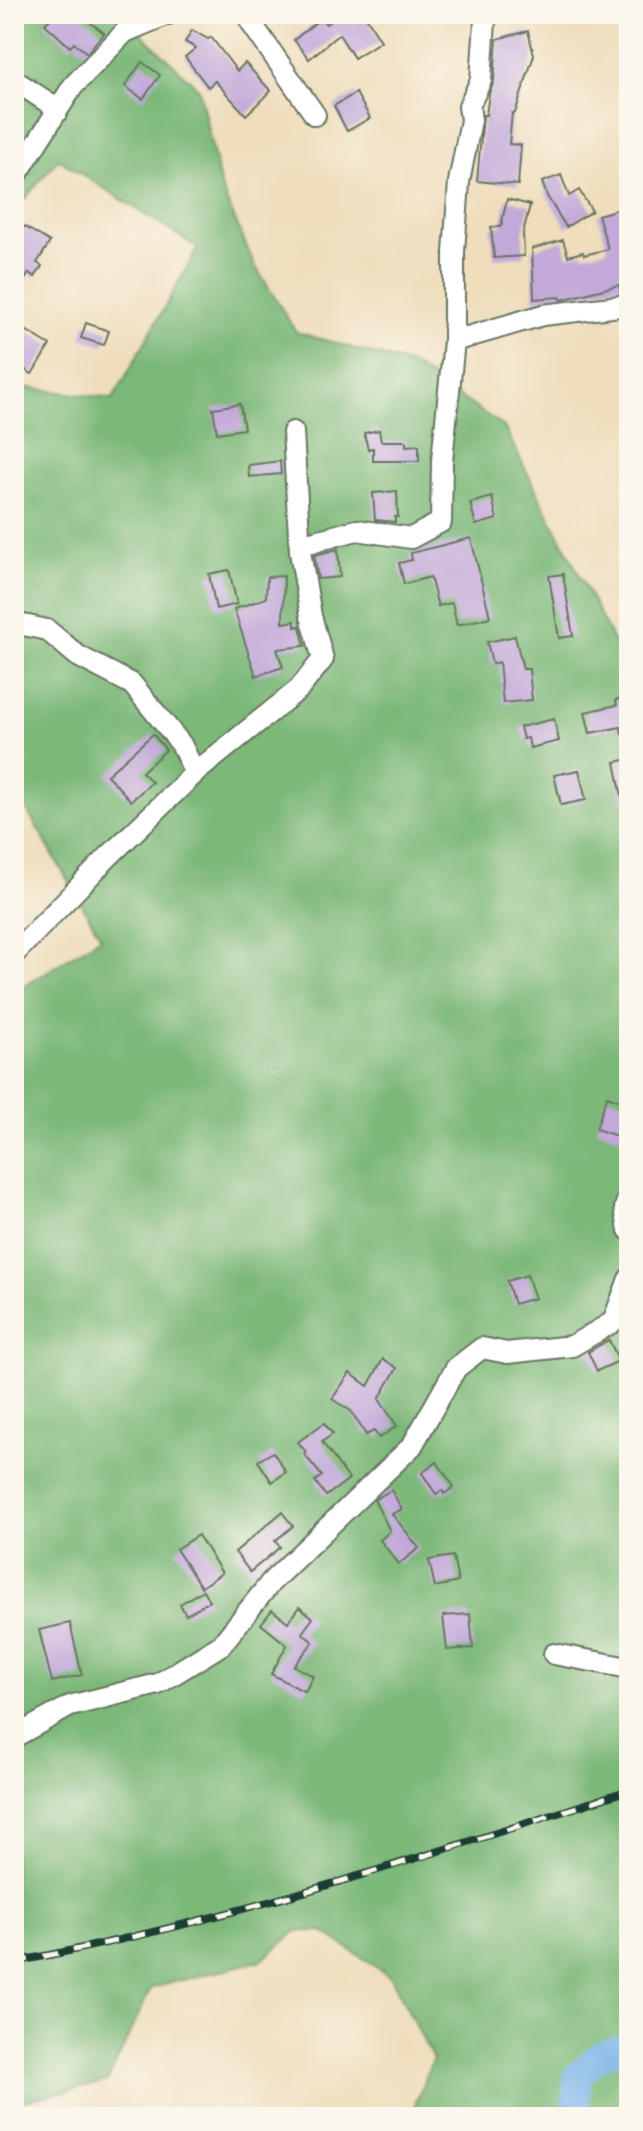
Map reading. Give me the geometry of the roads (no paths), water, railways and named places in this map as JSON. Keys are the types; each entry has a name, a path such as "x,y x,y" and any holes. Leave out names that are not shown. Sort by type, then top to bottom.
{"street":[{"path":"14,179 73,86 125,32 168,14"},
{"path":"247,14 315,115"},
{"path":"300,545 357,530 411,538 441,522 442,460 454,341 454,252 459,182 471,120 469,106 481,80 483,14"},
{"path":"14,80 58,109"},
{"path":"454,341 543,315 629,305"},
{"path":"14,954 195,773 299,689 323,659 311,616 300,545 293,432"},
{"path":"14,623 47,630 78,656 132,684 181,744 195,773"},
{"path":"629,1195 625,1208 629,1230"},
{"path":"14,1737 70,1706 158,1684 221,1645 271,1582 412,1446 456,1368 482,1348 507,1353 572,1346 613,1322 629,1279"},
{"path":"554,1654 629,1668"}],"waterway":[{"path":"576,2117 577,2076 599,2056 629,2046"}],"railway":[{"path":"14,1962 247,1908 401,1863 629,1790"}]}
